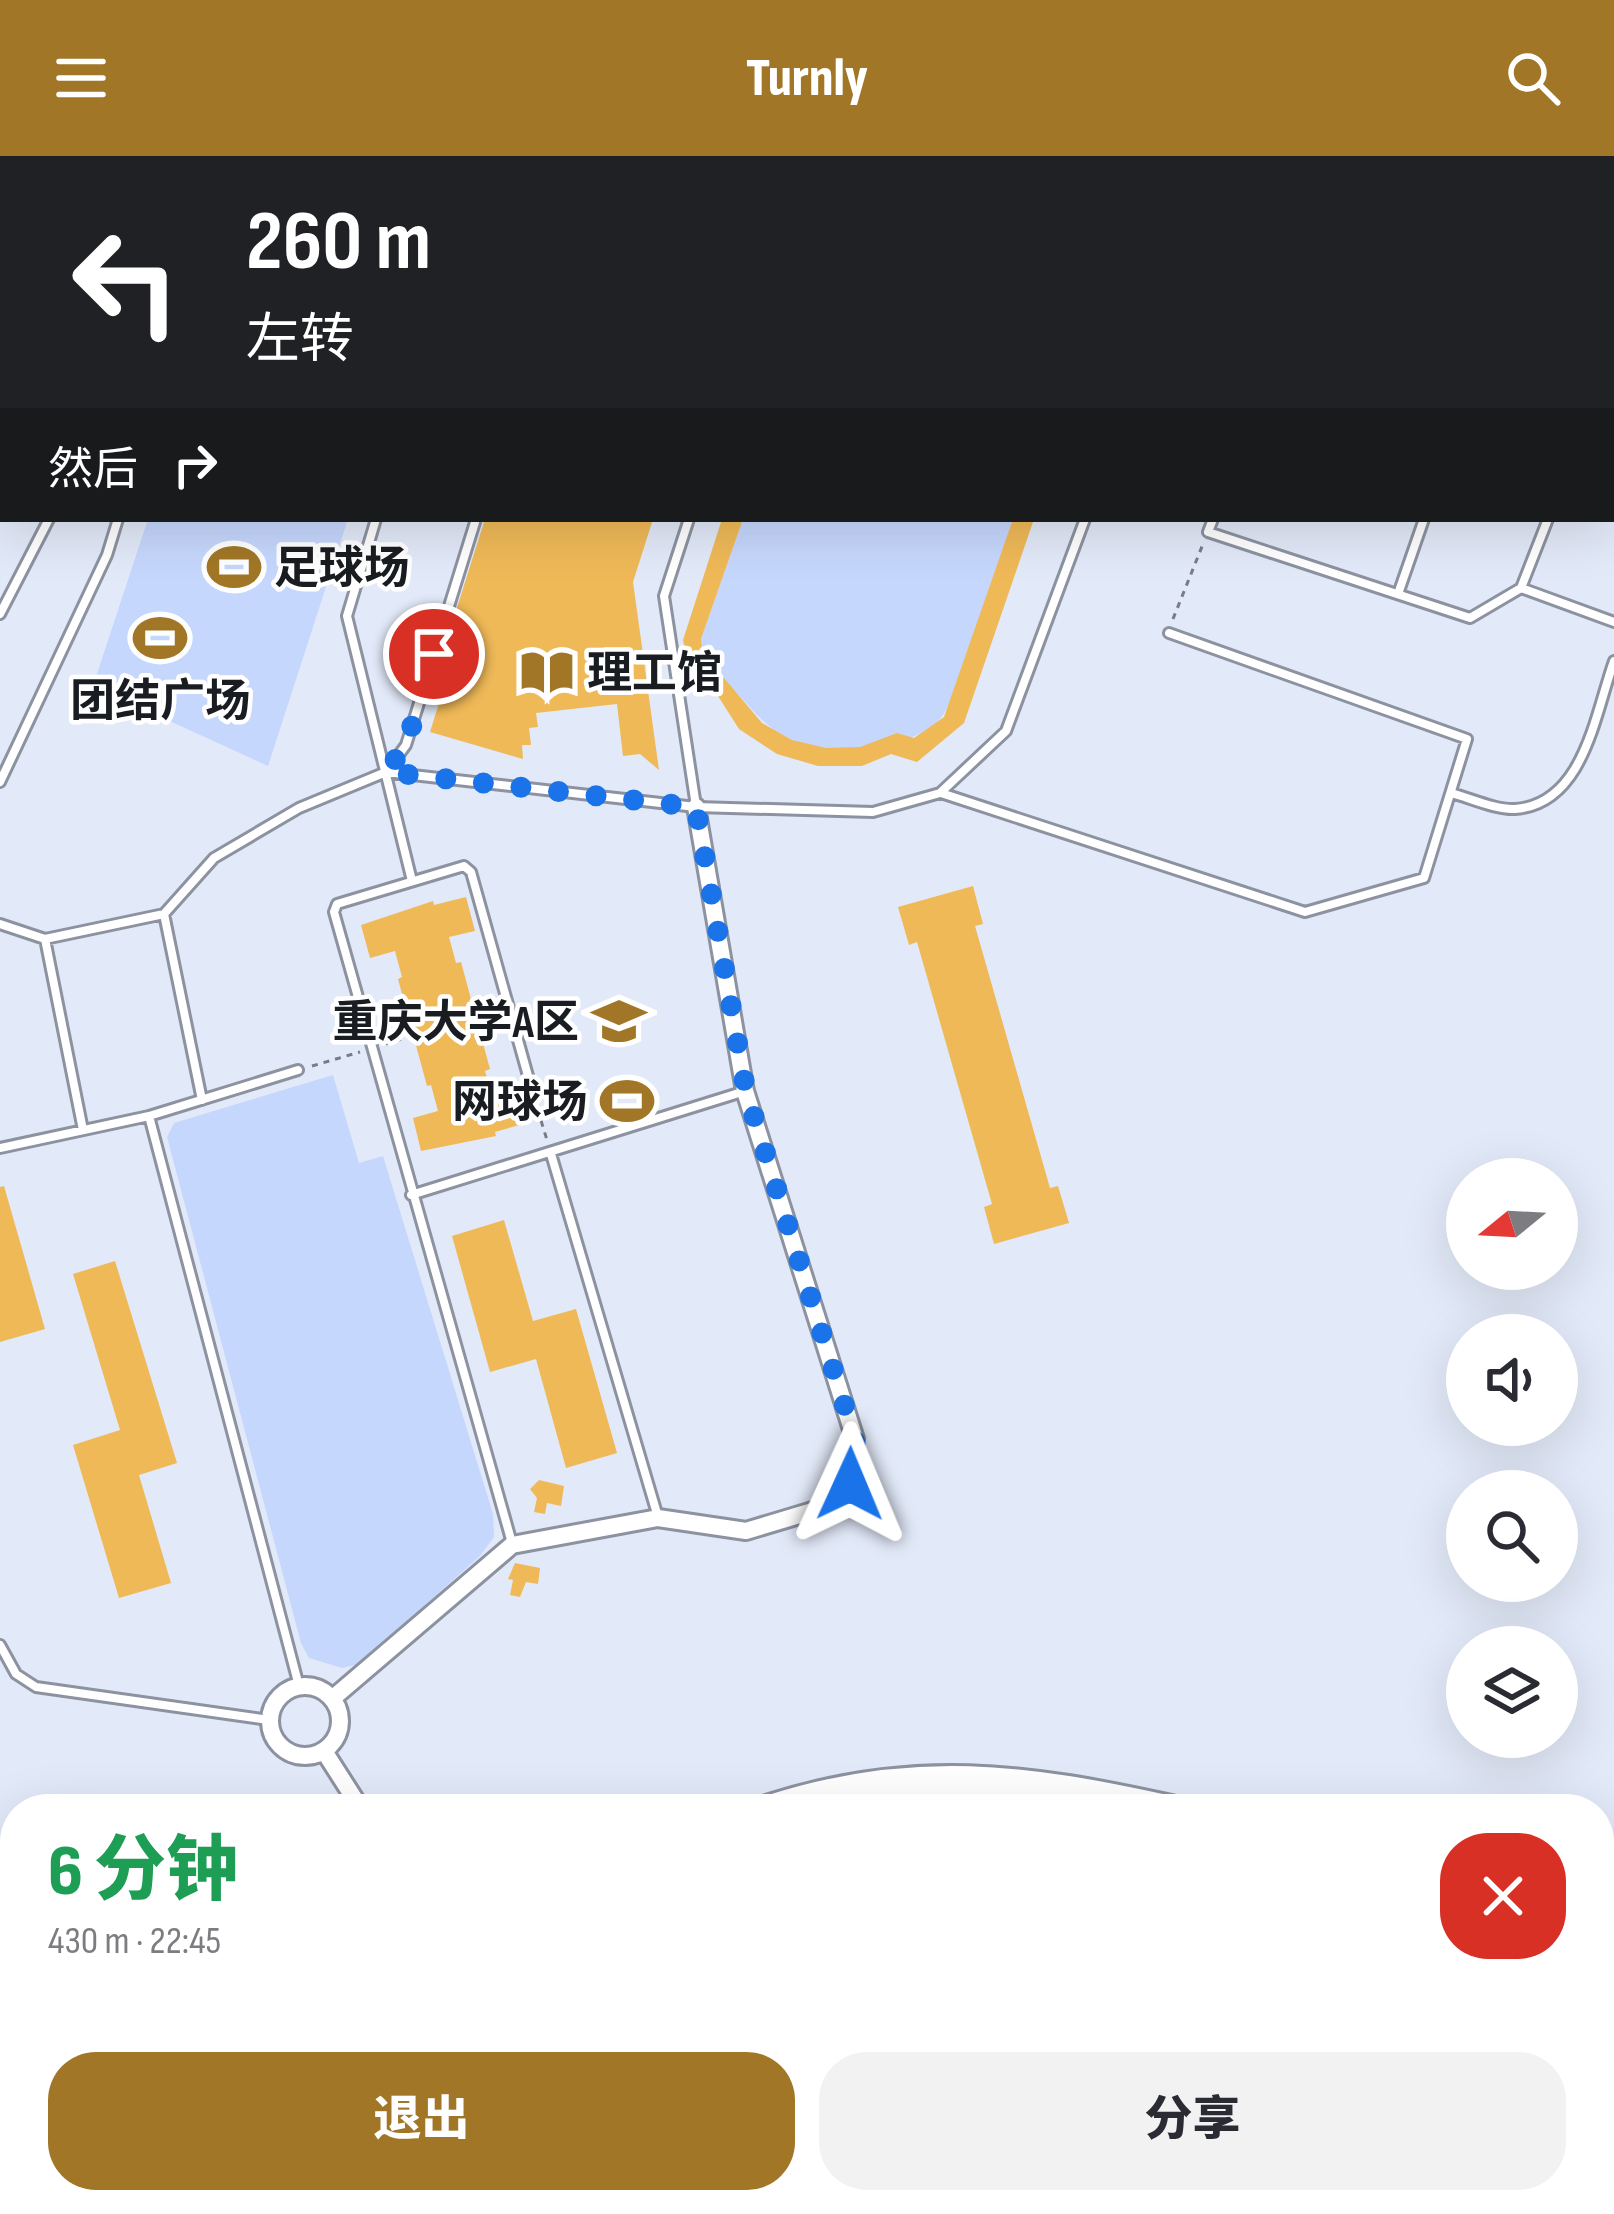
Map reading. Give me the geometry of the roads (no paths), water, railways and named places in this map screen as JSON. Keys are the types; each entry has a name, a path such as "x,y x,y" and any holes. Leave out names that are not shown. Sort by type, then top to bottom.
{"main road":[{"path":"809,1794 964,1774 1036,1780 1103,1794"}],"street":[{"path":"332,1698 512,1545 658,1518 746,1531 836,1504 856,1462 855,1439 746,1091 696,807"},
{"path":"299,1686 312,1686 332,1698 339,1733 324,1751 292,1755 276,1741 269,1720 278,1697 299,1686"},
{"path":"324,1751 351,1794"}],"lane":[{"path":"0,614 47,522"},
{"path":"0,782 107,554 117,522"},
{"path":"375,522 347,616 412,881"},
{"path":"386,772 406,745 475,522"},
{"path":"687,522 664,596 696,807"},
{"path":"0,924 45,939 164,914 214,858 298,808 386,772 696,807 873,812 940,793 1006,731 1084,522"},
{"path":"1212,522 1208,532 1470,618 1521,588 1547,522"},
{"path":"1398,594 1423,522"},
{"path":"1521,588 1614,622"},
{"path":"940,793 1305,912 1424,878 1468,739 1169,633"},
{"path":"1451,793 1514,809 1552,798 1570,783 1614,661"},
{"path":"512,1545 334,912 343,901 464,866 471,872 530,1083"},
{"path":"164,914 202,1100"},
{"path":"45,939 83,1130"},
{"path":"0,1148 149,1116 298,1070"},
{"path":"411,1195 746,1091"},
{"path":"149,1116 299,1686"},
{"path":"551,1154 658,1518"},
{"path":"0,1645 16,1674 37,1687 269,1720"}],"place":[{"name":"足球场","path":"234,567"},
{"name":"团结广场","path":"160,638"},
{"name":"理工馆","path":"547,672"},
{"name":"重庆大学A区","path":"619,1021"},
{"name":"网球场","path":"627,1101"}]}
